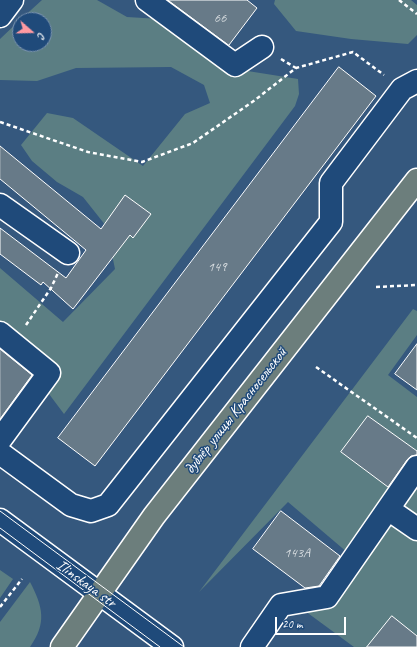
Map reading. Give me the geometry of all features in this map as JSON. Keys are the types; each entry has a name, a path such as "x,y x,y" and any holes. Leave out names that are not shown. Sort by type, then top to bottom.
{"main road":[{"name":"дублёр улицы Красносельской","path":"62,647 154,516 417,180"}],"street":[{"path":"0,16 12,0"},
{"path":"147,0 235,65 262,47"},
{"path":"0,453 71,506 91,511 108,505 331,222 331,183 410,85"},
{"path":"0,205 68,253"},
{"path":"0,440 49,373 7,338"},
{"path":"252,647 281,605 327,597 417,467"},
{"path":"388,509 417,528"},
{"name":"Ilinskaya str","path":"0,520 172,647"}],"path":[{"path":"399,0 417,14"},
{"path":"0,122 88,152 142,162 193,143 296,68 353,52 410,85"},
{"path":"7,338 51,288 68,253"},
{"path":"376,287 417,285"},
{"path":"316,367 417,438"},
{"path":"0,607 22,579"}],"green space":[{"path":"42,0 97,0 127,17 160,19 235,69 298,79 299,94 295,106 64,414 49,394 49,373 0,327 0,268 63,322 115,269 106,226 83,197 57,182 32,161 21,145 47,113 73,118 143,166 185,114 210,103 204,85 171,67 76,68 37,81 0,80 0,39 12,28 12,52 52,52 52,12 29,12"},
{"path":"275,0 411,0 417,5 417,35 408,44 351,39 296,31 274,4"},
{"path":"413,309 417,311 417,335 388,375 417,397 417,636 404,647 354,647 305,611 348,553 288,502 199,592"},
{"path":"0,570 13,579 0,598"},
{"path":"30,582 40,607 41,622 39,630 30,647 0,647 0,622"}],"building":[{"path":"168,0 247,0 257,8 229,45"},
{"path":"339,67 376,96 95,466 58,438"},
{"path":"0,146 101,229 125,195 151,214 133,238 130,235 73,309 43,282 41,285 0,254 0,228 66,278 86,250 0,179"},
{"path":"417,344 417,390 395,374"},
{"path":"0,349 32,375 0,419"},
{"path":"368,416 417,451 417,455 411,456 407,460 388,487 341,452"},
{"path":"281,511 340,556 319,586 305,588 253,549"},
{"path":"392,616 417,636 417,647 367,647"}],"tram line":[{"path":"0,511 184,647"},
{"path":"0,528 160,647"}]}
